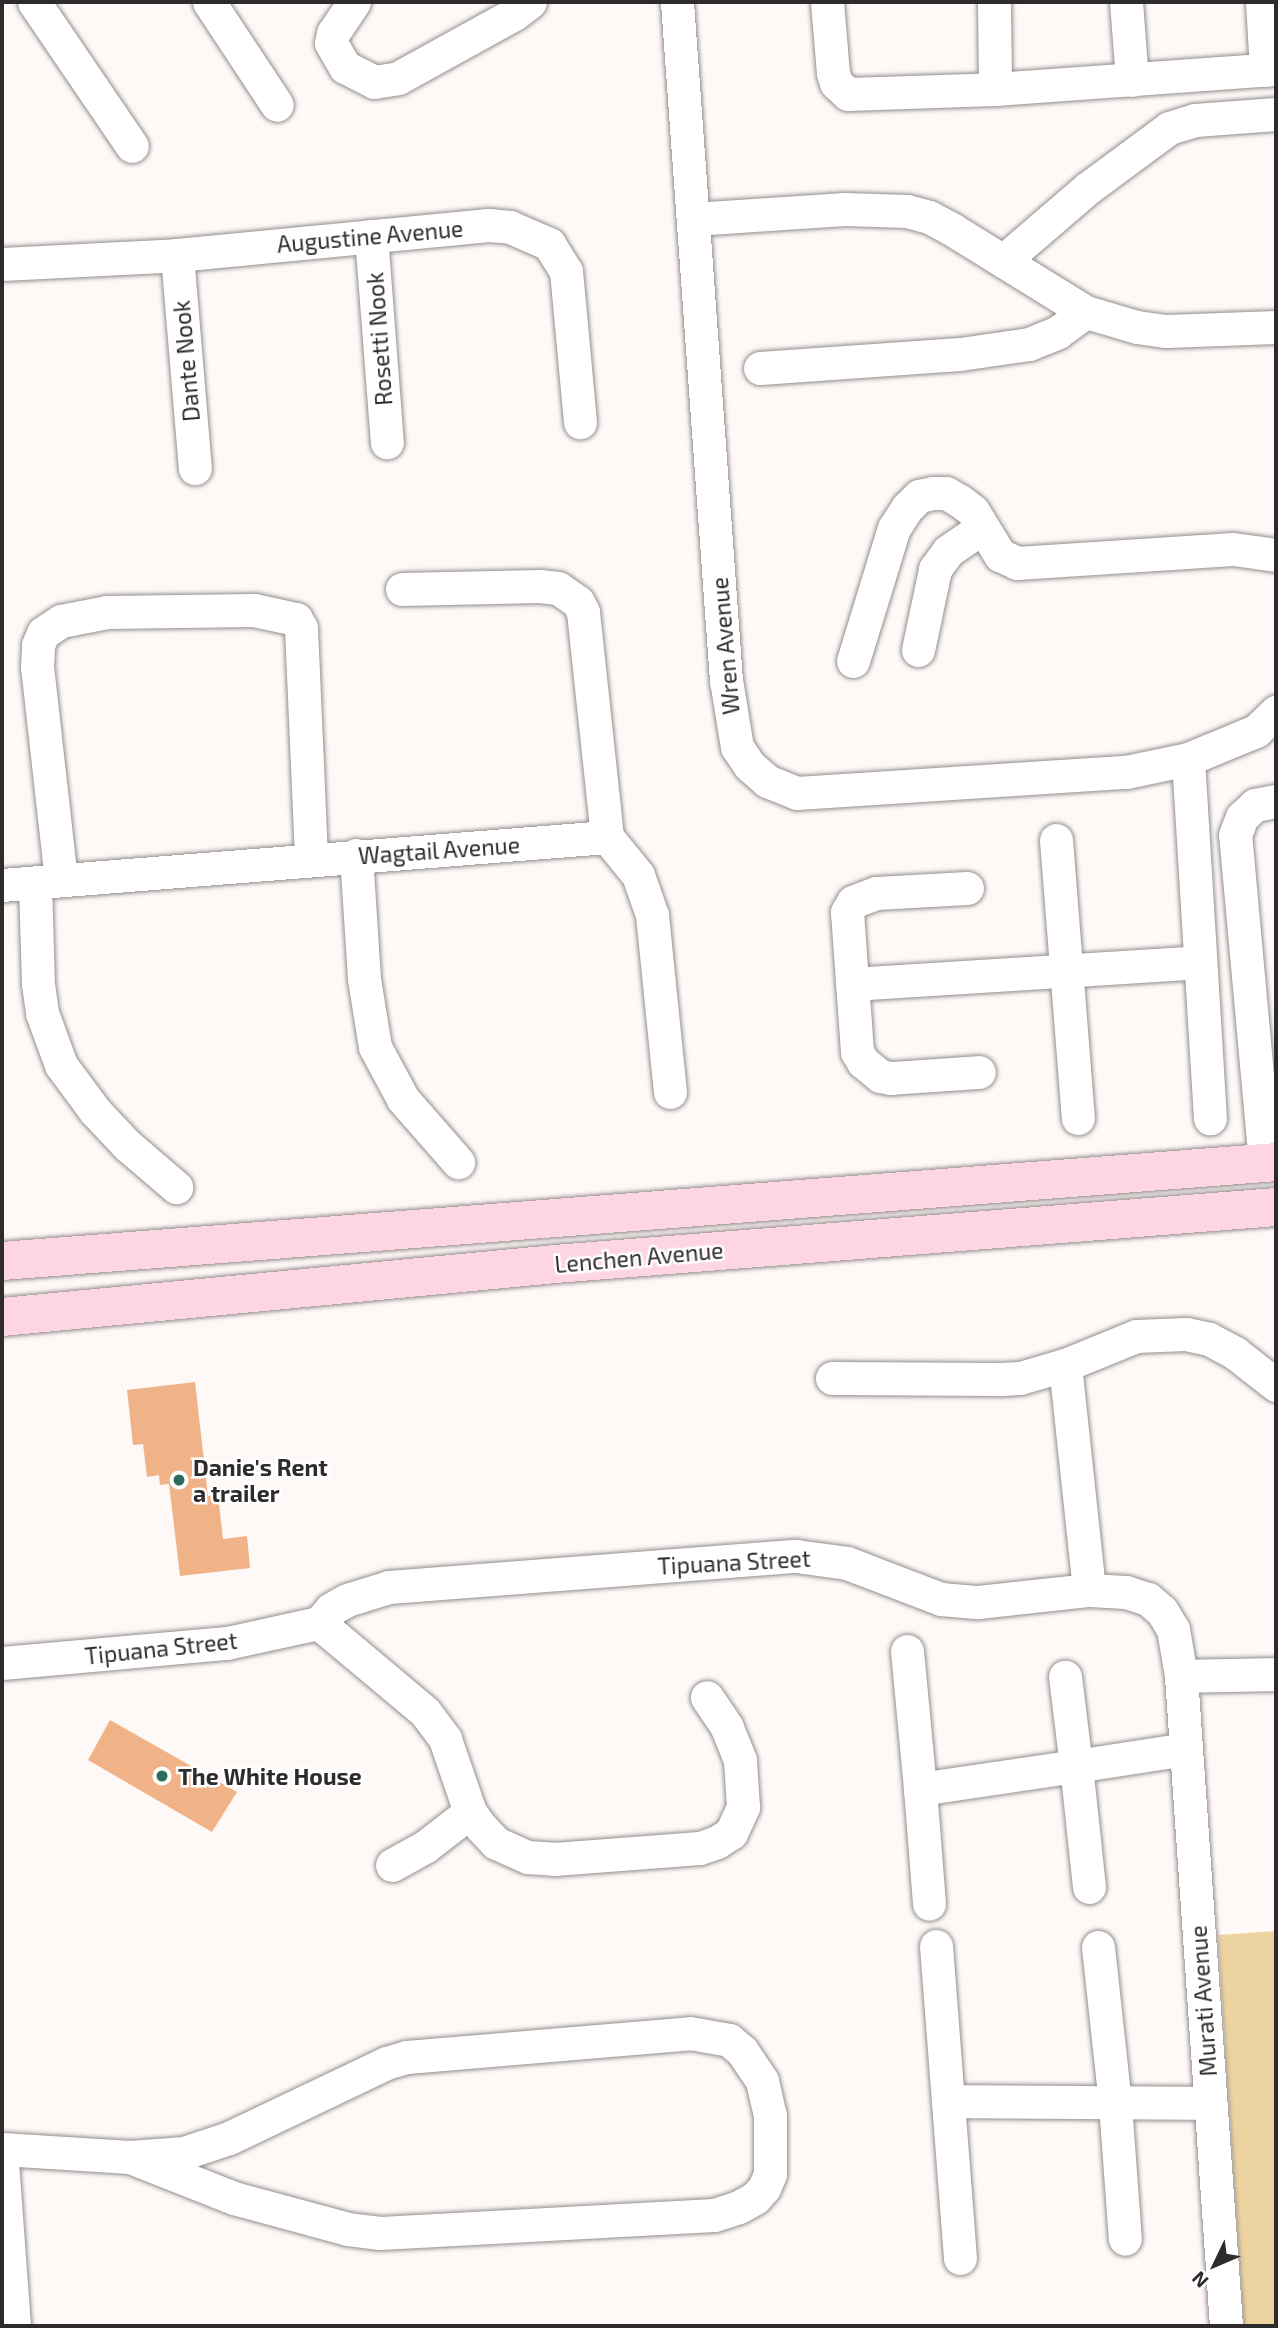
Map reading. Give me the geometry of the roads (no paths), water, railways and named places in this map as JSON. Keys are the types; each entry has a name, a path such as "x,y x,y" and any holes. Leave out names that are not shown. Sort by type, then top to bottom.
{"main road":[{"name":"Lenchen Avenue","path":"2,1261 1271,1162"},
{"name":"Lenchen Avenue","path":"2,1317 555,1264 1276,1207"}],"street":[{"path":"34,2 132,146"},
{"path":"209,2 277,105"},
{"path":"354,2 333,33 331,43 345,66 374,82 398,78 514,14 530,2"},
{"name":"Wren Avenue","path":"677,2 726,680 737,747 750,766 781,788 817,793 1126,772 1188,759 1266,721"},
{"path":"827,2 833,74 836,83 848,94 995,89 1271,70 1262,2"},
{"path":"994,2 995,89"},
{"path":"1126,2 1132,80"},
{"path":"1003,261 1088,188 1169,128 1195,120 1276,114"},
{"path":"693,219 845,209 907,211 929,217 1086,312 1138,327 1166,331 1276,327"},
{"name":"Augustine Avenue","path":"2,265 177,255 489,225 510,227 549,244 563,265 569,291 580,422"},
{"name":"Rosetti Nook","path":"371,236 387,442"},
{"name":"Dante Nook","path":"177,255 195,468"},
{"path":"760,368 960,354 1029,344 1058,332 1086,312"},
{"path":"853,661 889,540 907,508 919,496 946,494 973,511 1000,555 1017,562 1233,549 1276,555"},
{"path":"918,650 935,569 948,551 984,527"},
{"path":"402,589 539,586 558,589 578,602 583,612 607,837 638,875 652,915 670,1092"},
{"path":"176,1188 127,1145 95,1111 61,1065 42,1013 38,984 48,882 37,667 38,645 43,633 61,621 107,612 254,610 296,619 301,628 311,859"},
{"path":"1188,759 1198,962 1210,1118"},
{"path":"1271,1162 1264,1026 1235,835 1242,817 1255,805 1276,801"},
{"name":"Wagtail Avenue","path":"2,886 356,855 607,837"},
{"path":"1056,840 1078,1118"},
{"path":"356,855 364,979 375,1047 403,1099 458,1162"},
{"path":"967,888 895,891 853,902 847,912 857,1052 870,1070 891,1078 979,1072"},
{"path":"852,984 1198,962"},
{"path":"832,1377 1001,1380 1020,1378 1065,1365 1136,1336 1186,1334 1209,1339 1235,1353 1276,1385"},
{"path":"1065,1365 1088,1590"},
{"name":"Tipuana Street","path":"2,1663 206,1647 319,1623 331,1609 347,1600 390,1587 796,1556 847,1563 941,1599 978,1602 1088,1590 1126,1592 1148,1599 1162,1611 1173,1629 1181,1676"},
{"path":"319,1623 425,1712 436,1725 454,1760 470,1812 496,1843 528,1857 554,1860 700,1847 717,1842 731,1833 738,1821 743,1789 734,1742 707,1697"},
{"path":"906,1651 929,1904"},
{"path":"1181,1676 1276,1674"},
{"name":"Murati Avenue","path":"1181,1676 1226,2326"},
{"path":"1066,1677 1089,1887"},
{"path":"920,1789 1186,1749"},
{"path":"391,1865 426,1846 470,1812"},
{"path":"936,1946 960,2258"},
{"path":"1098,1947 1115,2104 1125,2239"},
{"path":"2,2149 130,2157 200,2150 386,2063 407,2057 690,2034 729,2040 742,2050 762,2081 770,2115 771,2174 764,2188 755,2198 715,2215 380,2233 348,2229 234,2198 130,2157"},
{"path":"948,2101 1210,2103"},
{"path":"2,2162 14,2326"}],"place":[{"name":"Danie's Rent a trailer","path":"179,1480"},
{"name":"The White House","path":"162,1776"}]}
